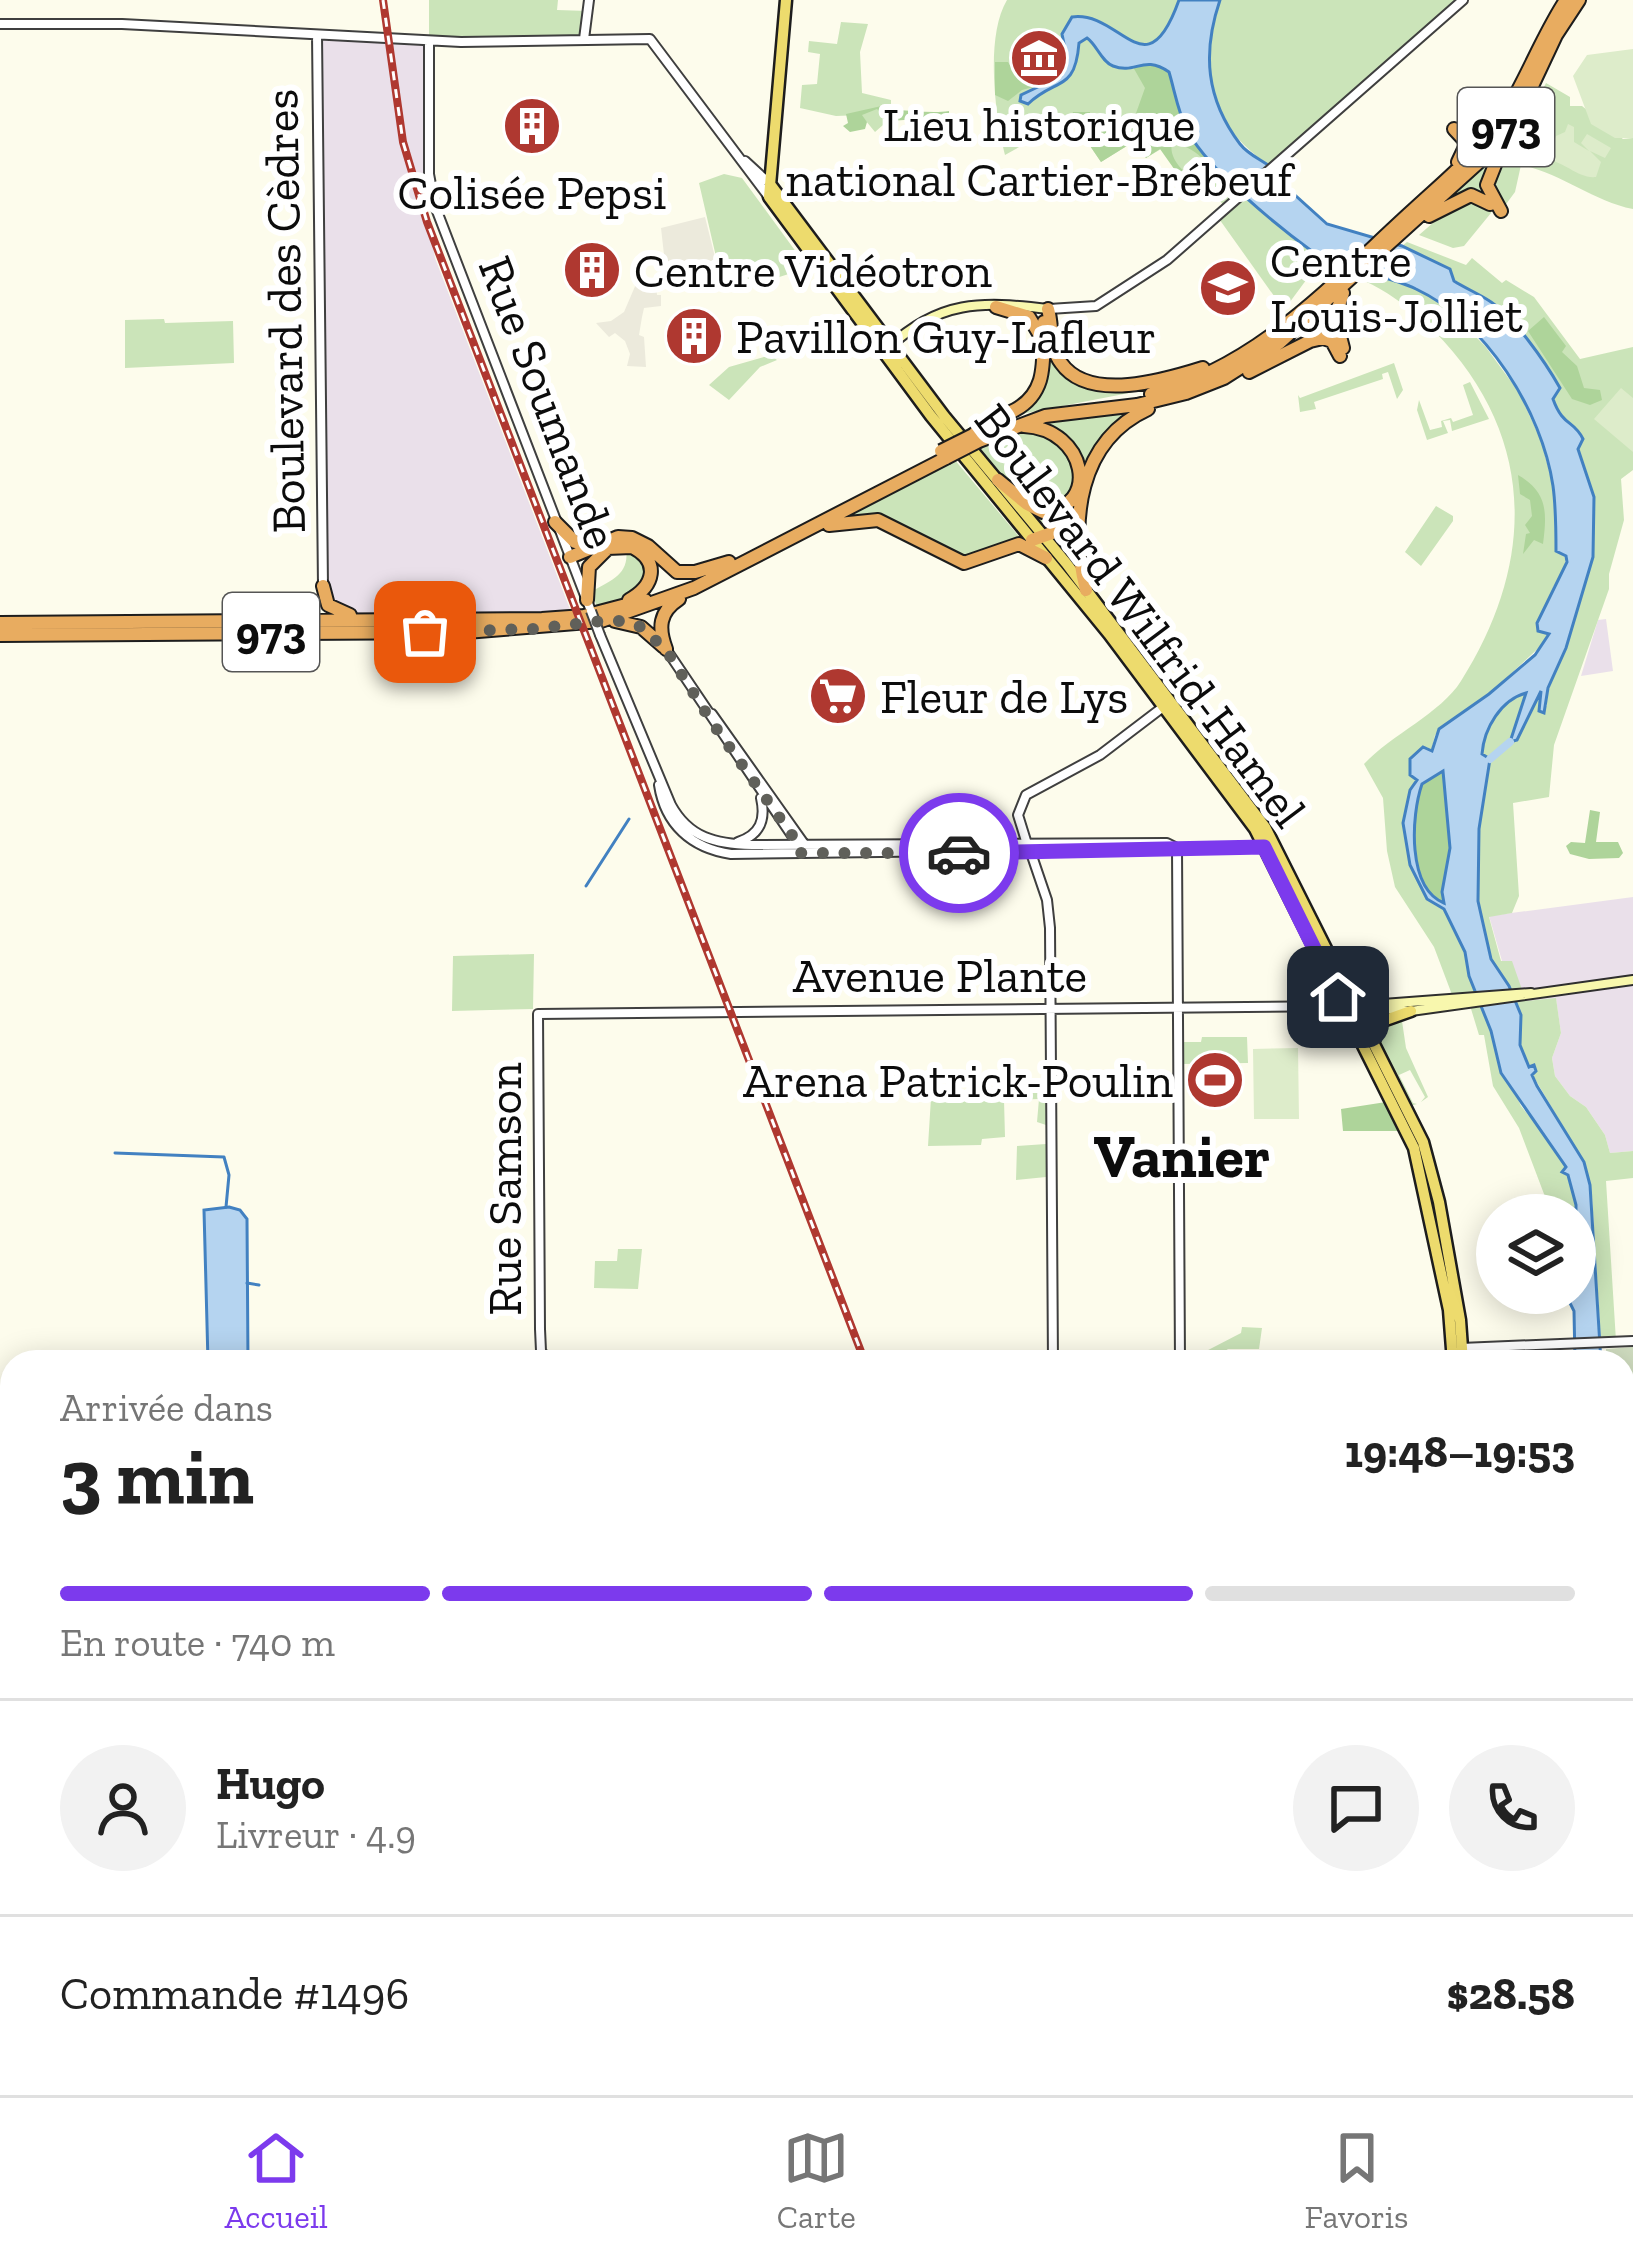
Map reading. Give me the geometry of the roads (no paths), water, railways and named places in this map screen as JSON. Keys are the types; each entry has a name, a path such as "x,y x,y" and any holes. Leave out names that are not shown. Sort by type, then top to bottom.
{"highway":[{"name":"973","path":"1526,88 1566,0"},
{"name":"973","path":"976,438 1045,416 1171,398 1224,378 1279,343 1414,217 1481,145 1526,88 1579,0"},
{"path":"1414,217 1463,157 1466,140 1454,129 1478,133 1526,88"},
{"path":"1414,217 1471,194 1501,211 1488,193 1488,178 1526,88"},
{"name":"973","path":"0,623 602,622 976,438 1045,410 1156,393 1245,355 1341,284"},
{"path":"1224,378 1255,370 1318,338 1332,341 1343,355 1335,317 1341,284"},
{"path":"996,307 1033,320 1043,344"},
{"path":"976,438 1036,393 1042,379 1048,309"},
{"path":"1048,309 1058,359 1070,374 1089,382 1115,385 1164,379 1245,355"},
{"path":"1086,590 1078,551 1088,472 1102,442 1125,420 1171,398"},
{"path":"998,480 1043,512 1065,505 1076,492 1078,466 1069,444 1049,430 1016,425"},
{"name":"973","path":"0,635 466,632 602,622 694,588 944,454"},
{"path":"1037,537 1071,525 1083,509"},
{"path":"799,534 839,521 878,520 958,562 974,562 1018,544 1046,558"},
{"path":"555,522 575,542 594,546"},
{"path":"571,559 618,537 637,539 682,573 729,562"},
{"path":"571,559 609,547 637,549 650,562 653,572 642,592 602,622"},
{"path":"587,600 590,567 609,547"},
{"path":"323,586 328,605 337,612 387,620"},
{"path":"278,622 312,610 323,586"},
{"path":"666,650 660,630 665,611 694,588"},
{"path":"602,622 641,627 666,650"}],"main road":[{"path":"770,191 785,0"},
{"name":"Boulevard Wilfrid-Hamel","path":"770,191 887,349 1037,537 1086,590 1168,704"},
{"path":"887,349 934,314 955,307 1048,309"},
{"name":"Boulevard Wilfrid-Hamel","path":"887,349 998,480 1046,558 1246,797 1419,1161 1457,1350"},
{"path":"1374,1044 1380,1022 1411,1012 1633,980"},
{"path":"1348,1006 1476,1000"},
{"path":"1348,1006 1411,1012"},
{"name":"Boulevard Wilfrid-Hamel","path":"1348,1006 1374,1044 1432,1169 1457,1350"}],"street":[{"path":"0,24 122,24 429,41 584,39 589,0"},
{"path":"1048,309 1080,310 1110,298 1167,260 1463,0"},
{"name":"Boulevard des Cèdres","path":"317,34 323,586"},
{"name":"Boulevard Wilfrid-Hamel","path":"584,39 650,39 770,191"},
{"name":"Rue Soumande","path":"429,41 429,174 435,206 555,522 587,600 602,622 658,777 677,815 703,838 803,849"},
{"path":"666,650 803,849"},
{"path":"1053,1350 1049,917 1018,815 1026,795 1100,755 1168,704"},
{"path":"706,710 718,719 803,849"},
{"name":"Rue Soumande","path":"658,777 670,819 700,846 731,854 803,849 1270,847"},
{"path":"731,844 759,829 764,815 760,790"},
{"path":"1177,848 1180,1350"},
{"name":"Avenue Plante","path":"538,1014 1348,1006"},
{"name":"Rue Samson","path":"538,1014 542,1350"},
{"path":"1507,1350 1633,1341"}],"water":[{"path":"1179,0 1220,0 1211,39 1211,75 1220,110 1240,144 1278,173 1275,177 1327,224 1402,246 1450,269 1454,281 1498,307 1546,366 1560,388 1553,399 1557,408 1583,439 1578,449 1594,497 1593,557 1566,648 1548,688 1544,713 1539,711 1541,691 1517,740 1510,742 1526,693 1495,716 1486,734 1482,754 1490,759 1479,829 1478,901 1491,959 1521,1015 1520,1045 1529,1067 1534,1065 1537,1086 1584,1162 1591,1194 1573,1194 1568,1175 1562,1172 1566,1167 1501,1073 1465,952 1444,909 1427,899 1410,865 1403,823 1417,780 1410,775 1410,759 1423,747 1432,751 1439,729 1535,655 1549,634 1538,631 1537,623 1567,562 1556,551 1554,494 1537,428 1507,372 1442,304 1416,289 1323,258 1228,180 1188,132 1169,72 1153,65 1113,66 1087,38 1079,43 1068,77 1028,104 1020,101 1021,95 1061,76 1067,59 1062,34 1072,17 1105,24 1144,44 1155,41 1167,27","holes":["1443,771 1450,848 1444,903 1423,883 1414,832 1422,784"]},
{"path":"229,1207 240,1210 247,1219 248,1350 208,1350 204,1210"},
{"path":"1596,1282 1600,1350 1575,1350 1574,1314 1596,1314"}],"waterway":[{"path":"1490,759 1510,742"},
{"path":"586,886 629,819"},
{"path":"115,1153 224,1157 229,1175 226,1207"},
{"path":"247,1283 259,1285"}],"railway":[{"path":"383,0 403,142 427,222 860,1350"}],"place":[{"name":"Lieu historique national Cartier-Brébeuf","path":"1039,58"},
{"name":"Colisée Pepsi","path":"532,126"},
{"name":"Centre Vidéotron","path":"592,270"},
{"name":"Centre Louis-Jolliet","path":"1228,288"},
{"name":"Pavillon Guy-Lafleur","path":"694,336"},
{"name":"Fleur de Lys","path":"838,696"},
{"name":"Arena Patrick-Poulin","path":"1215,1080"}],"district":[{"name":"Vanier","path":"1182,1156"}]}
